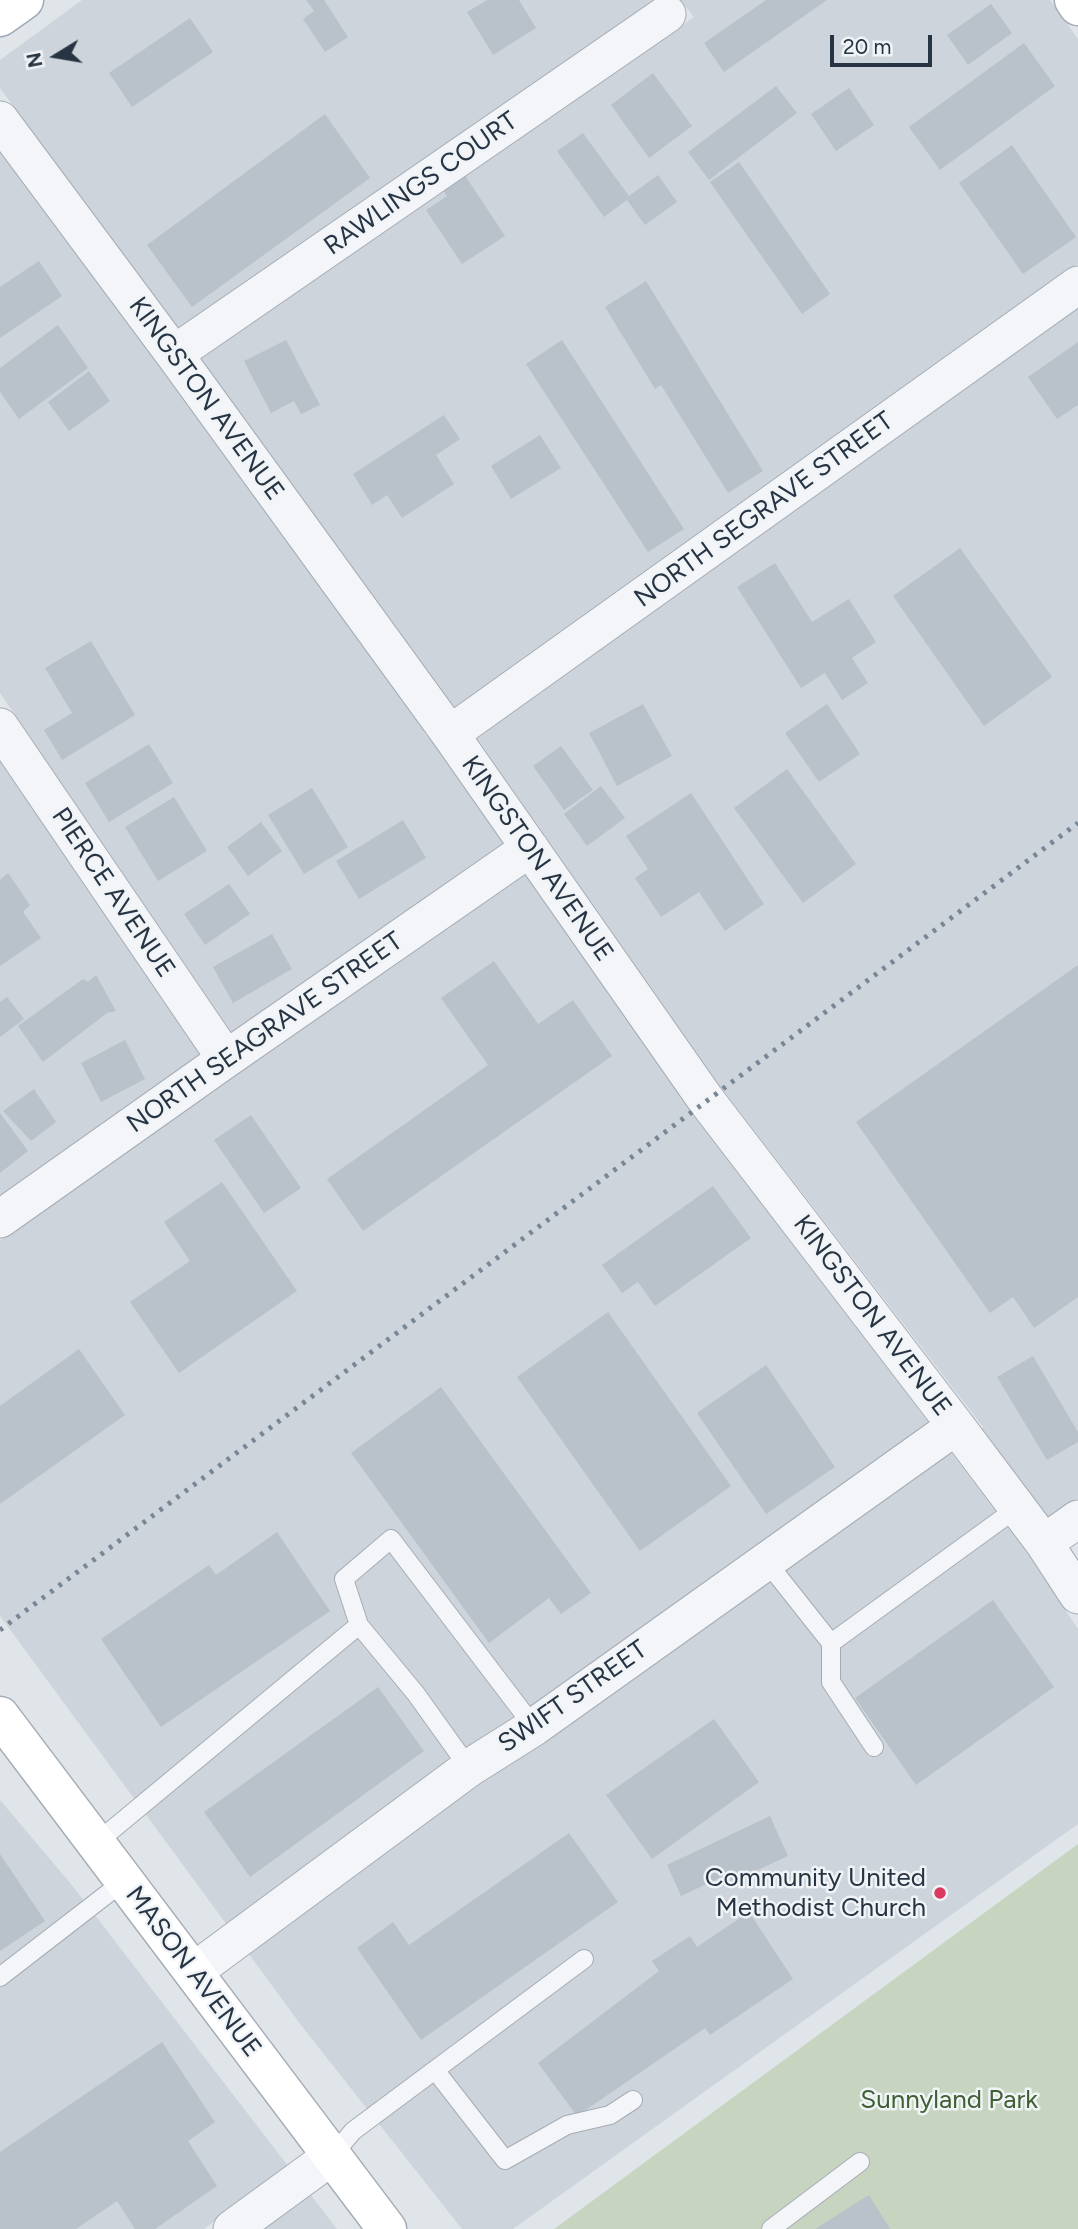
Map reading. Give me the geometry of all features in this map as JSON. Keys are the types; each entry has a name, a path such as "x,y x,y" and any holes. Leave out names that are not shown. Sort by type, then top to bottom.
{"main road":[{"path":"0,18 24,0"},
{"path":"1073,0 1078,6"},
{"name":"MASON AVENUE","path":"1,1720 387,2229"}],"street":[{"name":"RAWLINGS COURT","path":"174,354 667,14"},
{"name":"KINGSTON AVENUE","path":"0,120 450,734 706,1100 1044,1543 1078,1595"},
{"name":"NORTH SEGRAVE STREET","path":"450,734 1078,285"},
{"name":"PIERCE AVENUE","path":"0,727 226,1059"},
{"name":"NORTH SEAGRAVE STREET","path":"0,1219 530,848"},
{"name":"SWIFT STREET","path":"193,1972 469,1768 534,1727 956,1426"},
{"path":"1044,1543 1078,1519"},
{"path":"237,2228 332,2157"}],"lane":[{"path":"831,1643 1017,1508"},
{"path":"469,1768 416,1694 359,1625 344,1579 391,1539 534,1727"},
{"path":"766,1561 831,1643 831,1682 874,1747"},
{"path":"96,1843 359,1625"},
{"path":"0,1977 124,1881"},
{"path":"332,2157 353,2131 584,1959"},
{"path":"435,2070 505,2161 567,2125 610,2115 633,2101"},
{"path":"772,2229 860,2162"}],"shaded area":[{"path":"82,0 656,0 179,329 0,88 0,60"},
{"path":"680,0 1050,0 1078,39 1078,264 456,709 200,358 694,17"},
{"path":"0,152 425,731 504,845 232,1033 0,693"},
{"path":"1078,307 1078,1498 1049,1518 981,1429 983,1427 723,1090 477,738"},
{"path":"0,761 201,1055 0,1197"},
{"path":"524,873 690,1110 929,1423 227,1925 0,1616 0,1240"},
{"path":"950,1451 1027,1553 1078,1629 1078,1824 513,2229 462,2229 304,2029 248,1953 480,1782"},
{"path":"0,1800 71,1884 288,2166 204,2229 0,2229"},
{"path":"310,2194 337,2229 262,2229"}],"green space":[{"name":"Sunnyland Park","path":"1078,1844 1078,2229 554,2229"}],"building":[{"path":"306,0 324,0 348,37 325,52 303,19 314,11"},
{"path":"487,0 519,0 536,28 493,55 467,12"},
{"path":"766,0 827,0 724,72 704,43"},
{"path":"991,4 1012,33 968,65 947,35"},
{"path":"190,18 213,52 132,107 109,73"},
{"path":"1024,43 1055,86 940,170 909,127"},
{"path":"653,73 692,126 649,158 611,105"},
{"path":"776,86 797,113 709,180 688,152"},
{"path":"849,88 874,125 836,151 811,114"},
{"path":"325,114 370,178 192,307 147,245"},
{"path":"583,133 629,196 658,175 677,202 645,225 627,200 604,217 557,151"},
{"path":"1012,145 1076,237 1023,274 959,183"},
{"path":"739,162 830,294 802,314 710,182"},
{"path":"464,174 505,236 462,264 426,210 447,196 442,189"},
{"path":"39,261 62,296 0,338 0,287"},
{"path":"646,281 763,471 728,493 661,385 655,389 605,307"},
{"path":"58,325 88,368 19,419 0,392 0,368"},
{"path":"286,340 320,405 301,414 294,401 271,413 244,361"},
{"path":"562,340 684,529 648,552 526,364"},
{"path":"1078,342 1078,405 1057,419 1028,377"},
{"path":"89,371 110,401 69,431 48,402"},
{"path":"444,415 460,439 436,455 454,484 402,518 387,495 372,505 353,474"},
{"path":"540,435 561,468 511,499 491,466"},
{"path":"960,548 1052,677 984,726 893,596"},
{"path":"775,563 812,622 849,599 876,642 852,658 868,683 842,700 825,673 801,688 737,587"},
{"path":"91,641 135,715 62,760 44,730 72,713 45,668"},
{"path":"643,704 672,756 617,786 589,733"},
{"path":"827,704 860,754 819,782 785,733"},
{"path":"149,744 173,783 109,822 85,783"},
{"path":"561,746 593,790 564,810 533,766"},
{"path":"787,769 856,864 803,903 734,808"},
{"path":"601,786 625,818 587,846 564,814"},
{"path":"312,788 348,847 304,874 268,815"},
{"path":"691,793 764,904 725,931 699,892 661,917 635,878 648,869 626,836"},
{"path":"174,797 207,851 158,881 125,827"},
{"path":"403,820 426,858 359,899 336,861"},
{"path":"261,822 282,851 248,876 227,847"},
{"path":"8,873 30,905 23,912 41,938 0,966 0,880"},
{"path":"229,884 250,914 205,945 184,914"},
{"path":"272,934 292,969 233,1003 213,967"},
{"path":"494,961 538,1024 573,1000 612,1056 363,1231 327,1179 488,1065 441,998"},
{"path":"1078,965 1078,1297 1034,1328 1013,1297 990,1313 856,1122"},
{"path":"96,975 116,1011 107,1013 43,1062 18,1026 83,979 88,982"},
{"path":"7,997 24,1019 0,1037 0,1002"},
{"path":"125,1040 145,1079 101,1102 81,1063"},
{"path":"34,1089 56,1122 31,1141 3,1111"},
{"path":"0,1113 28,1151 0,1173"},
{"path":"251,1115 301,1188 264,1213 214,1140"},
{"path":"222,1182 297,1291 179,1373 130,1302 190,1261 164,1222"},
{"path":"713,1186 751,1238 655,1306 638,1282 622,1293 602,1265"},
{"path":"608,1312 731,1486 640,1551 517,1377"},
{"path":"79,1349 125,1415 0,1504 0,1406"},
{"path":"1033,1356 1078,1432 1078,1442 1047,1460 997,1377"},
{"path":"766,1365 835,1467 766,1514 697,1413"},
{"path":"441,1387 591,1593 561,1614 549,1598 489,1643 351,1453"},
{"path":"277,1532 330,1611 161,1727 101,1639 209,1565 216,1575"},
{"path":"993,1600 1054,1687 916,1785 855,1698"},
{"path":"378,1687 424,1751 250,1877 204,1812"},
{"path":"714,1719 759,1782 652,1859 606,1795"},
{"path":"770,1816 788,1856 732,1882 728,1874 681,1896 667,1865"},
{"path":"569,1833 618,1902 421,2040 357,1948 393,1922 409,1945"},
{"path":"0,1854 45,1921 0,1951"},
{"path":"749,1912 793,1979 710,2035 705,2028 577,2116 538,2063 659,1971 652,1961 690,1936 697,1947"},
{"path":"162,2042 215,2122 188,2141 217,2186 155,2229 135,2229 117,2201 76,2229 0,2229 0,2152"},
{"path":"869,2195 890,2229 815,2229"}],"railway":[{"path":"0,1630 1078,823"}],"place":[{"name":"Community United Methodist Church","path":"940,1893"}]}
